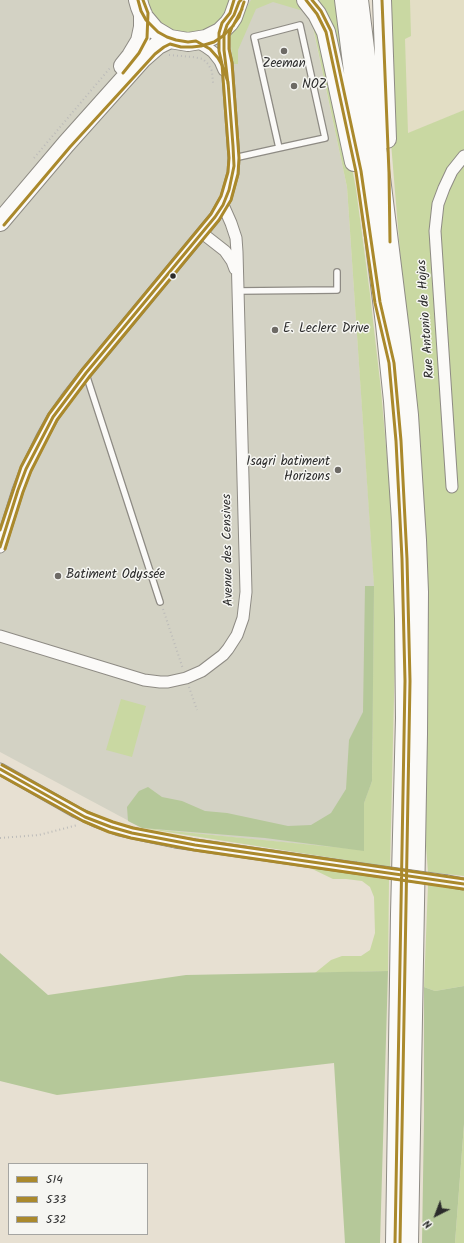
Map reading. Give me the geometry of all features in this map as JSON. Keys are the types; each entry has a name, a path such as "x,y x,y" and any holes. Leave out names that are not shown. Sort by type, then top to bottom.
{"main road":[{"path":"306,0 321,20 328,39 356,172 375,303 389,363"},
{"path":"344,0 389,363 401,514 405,668 395,1243"},
{"path":"359,0 401,331 415,512 419,592 409,1243"},
{"path":"382,0 390,240"},
{"path":"140,7 153,28 161,34 170,39 185,42 196,42 214,35 227,25 234,15 240,1"},
{"path":"0,212 138,46 142,37 143,27 140,7"},
{"path":"0,222 66,144 142,59 158,45 170,39"}],"street":[{"path":"0,547 18,490 34,452 54,417 68,396 202,233 223,204 228,194 234,158 224,42 224,34 227,25"},
{"path":"196,42 210,49 218,58 222,64 228,82"},
{"name":"Rue Antonio de Hojas","path":"452,487 435,230 437,209 444,188 452,171 464,156"},
{"name":"Avenue des Censives","path":"0,636 144,680 168,682 186,678 209,667 228,649 240,627 246,592 237,252 236,238 223,204"},
{"name":"Avenue des Censives","path":"202,233 225,251 232,261 237,274"},
{"path":"0,769 71,810 94,821 119,830 162,839 464,884"}],"lane":[{"path":"234,158 279,148 324,138 300,25 254,37 279,148"},
{"path":"237,292 337,290 337,272"},
{"path":"86,374 160,602"}],"path":[{"path":"30,163 114,63"},
{"path":"160,602 197,710"},
{"path":"0,838 39,835 94,821"}],"shaded area":[{"path":"0,0 307,0 347,187 376,611 370,851 142,828 0,752"},
{"path":"395,0 464,0 464,110 400,137"}],"green space":[{"path":"147,0 231,0 224,15 214,25 206,30 191,33 177,32 164,25 153,15"},
{"path":"251,0 304,0 313,9 349,151 356,189 381,390 397,570 390,867 142,828 364,850 364,803 372,781 374,586 347,187 310,13 273,2 256,9 238,50 238,64 233,64 230,37"},
{"path":"312,0 339,0 354,129"},
{"path":"386,0 410,0 411,36 405,39 408,133 464,110 464,876 428,872 424,820 425,554 391,143"},
{"path":"365,586 374,586 372,781 364,803 364,851 265,838 142,828 128,821 127,807 139,791 148,787 162,797 182,801 205,811 227,813 288,826 311,825 331,813 346,789 349,740 363,712"},
{"path":"121,699 146,706 132,757 106,750"},
{"path":"306,866 389,880 388,971 315,973 331,960 342,956 361,956 370,950 375,933 374,897 370,887 362,881 333,879"},
{"path":"428,885 464,890 464,986 435,991 424,987"},
{"path":"0,953 48,995 186,975 388,971 380,1243 345,1243 334,1063 57,1095 0,1081"},
{"path":"464,986 464,1124 455,1243 422,1243 424,987 435,991"},
{"path":"464,1124 464,1243 455,1243"}],"transit line":[{"name":"514","path":"0,547 26,469 53,417 86,373 215,217 223,205 229,190 234,166 233,146 228,82 222,65 210,49 196,41 188,42 176,40 158,32 146,20 141,11 138,0"},
{"name":"533","path":"123,73 139,53 147,38 148,13 143,0"},
{"name":"532","path":"0,530 21,467 49,414 82,370 211,214 221,196 228,172 229,158 222,64 219,51 219,33 222,23 230,13 234,0"},
{"name":"514","path":"228,84 224,50 224,34 227,25 234,15 241,0"},
{"name":"514","path":"306,0 317,14 326,32 356,172 375,303 389,363 396,441 402,559 405,681 395,1243"},
{"name":"532","path":"312,0 321,11 331,31 361,171 380,302 394,363 401,441 407,559 410,681 400,1243"},
{"name":"514","path":"382,0 389,173 390,242"},
{"name":"533","path":"5,549 31,471 57,420 90,376 219,220 231,200 238,174 239,158 229,35 232,27 239,17 244,2"},
{"name":"533","path":"4,225 70,147 155,54 170,44 181,47 192,47 214,42 223,36 233,26 242,9"},
{"name":"532","path":"2,765 87,812 133,828 196,840 464,879"},
{"name":"514","path":"0,769 85,817 132,833 195,845 464,884"},
{"name":"533","path":"0,775 83,821 109,832 131,838 194,850 463,889"}],"place":[{"name":"Zeeman","path":"284,51"},
{"name":"NOZ","path":"294,86"},
{"name":"E. Leclerc Drive","path":"275,330"},
{"name":"Isagri batiment Horizons","path":"338,470"},
{"name":"Batiment Odyssée","path":"58,576"}]}
